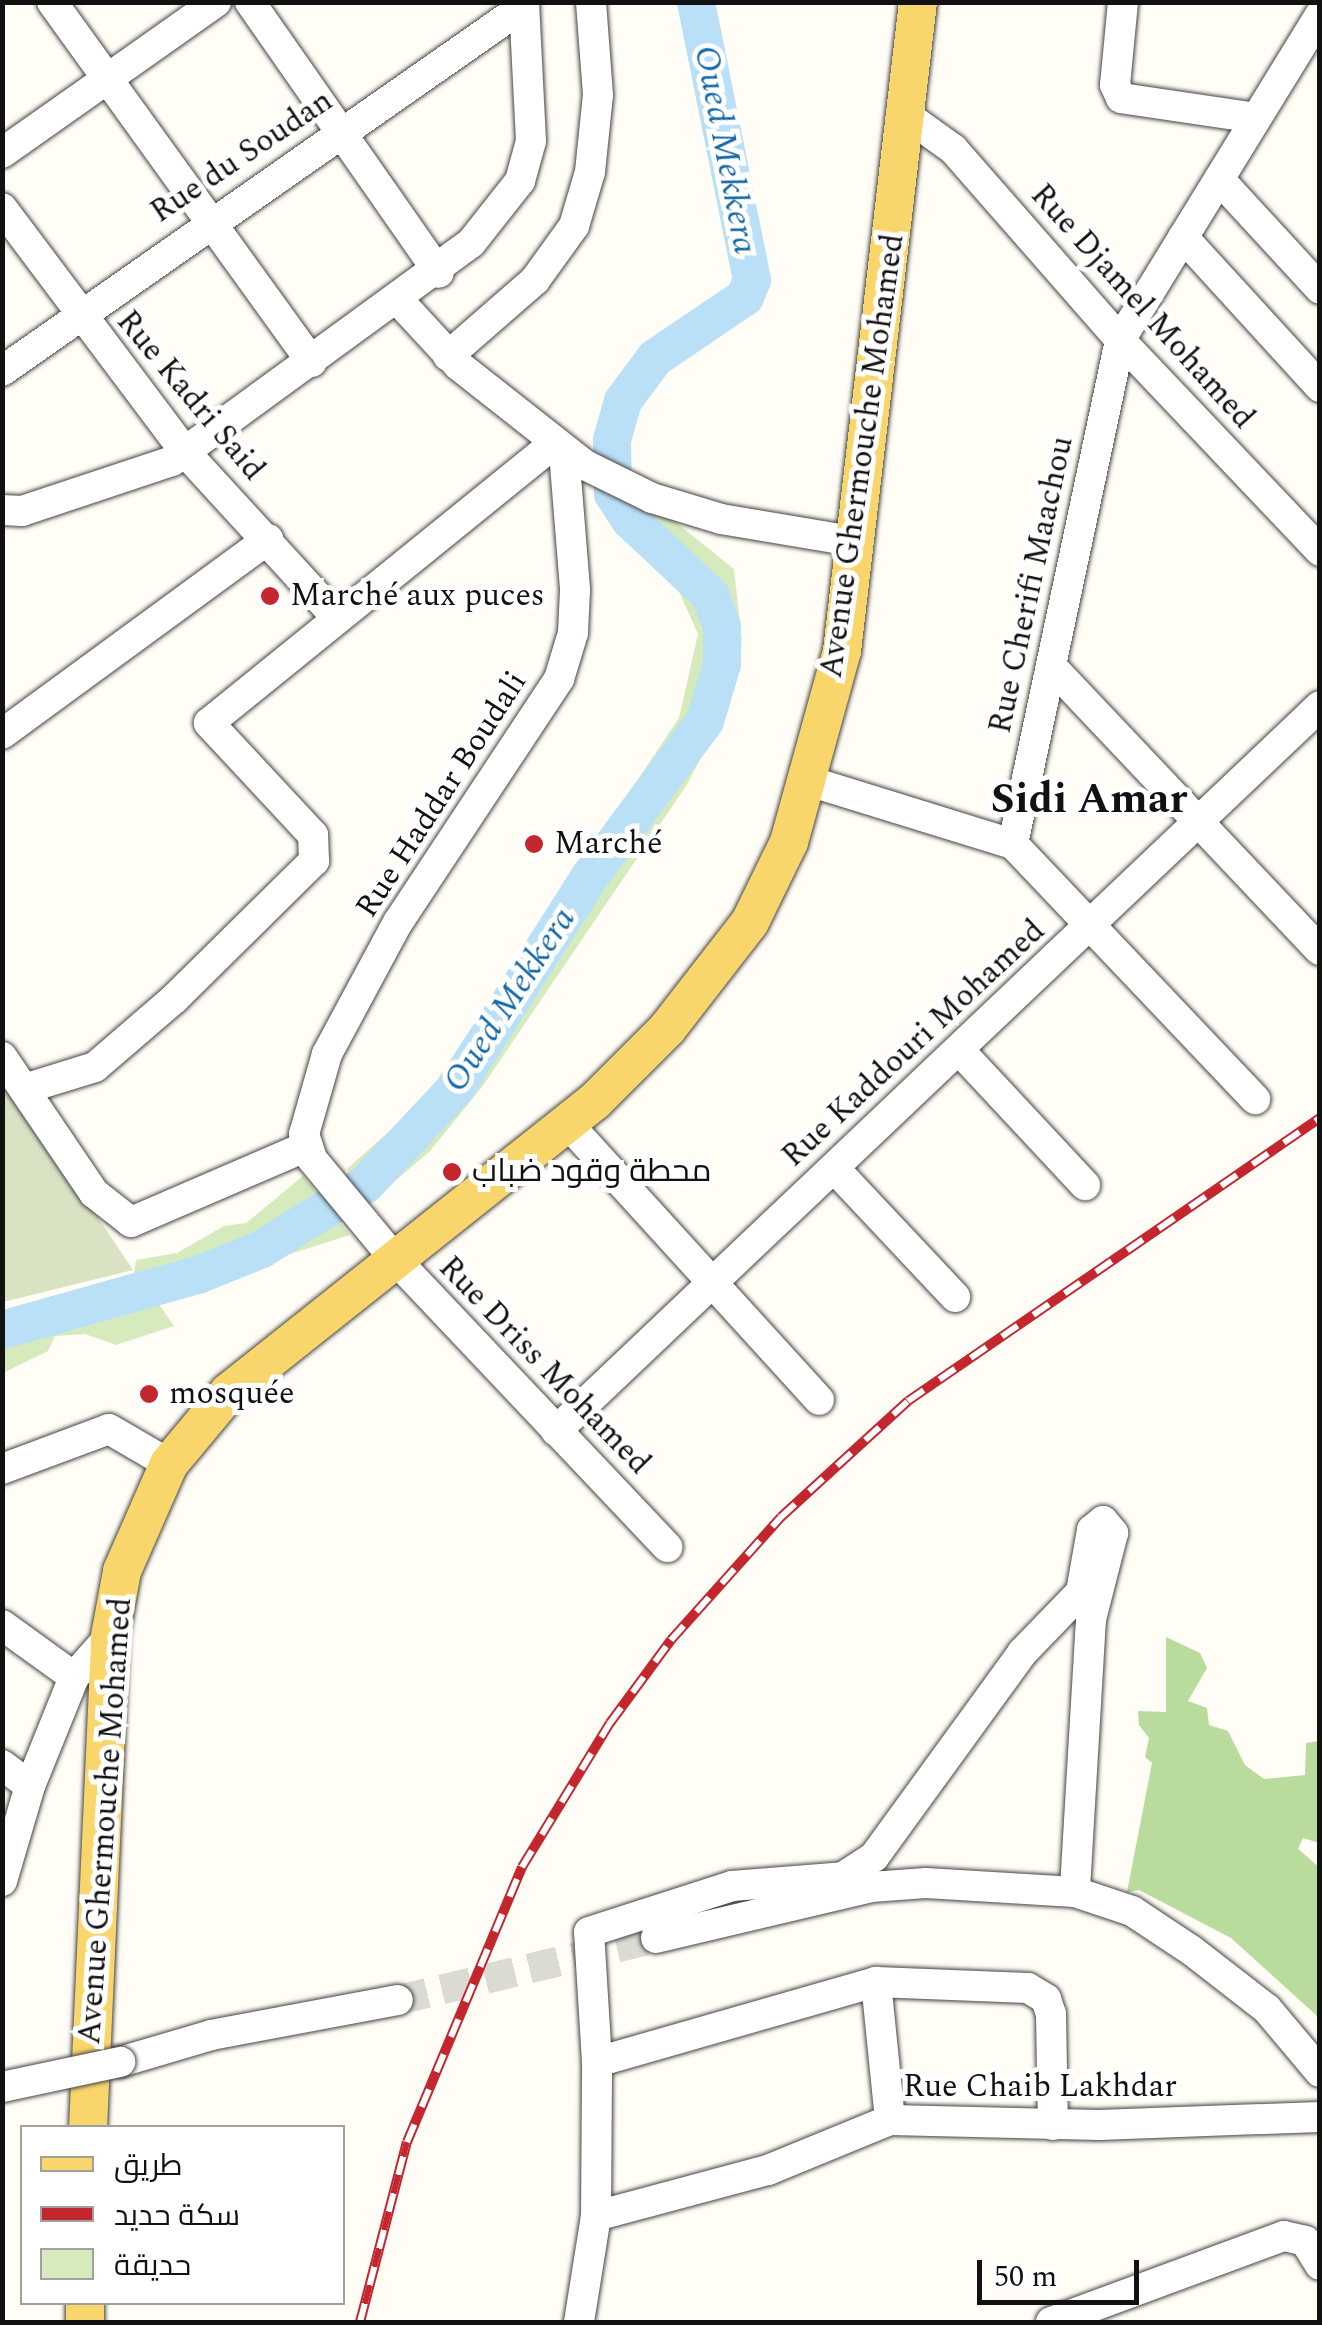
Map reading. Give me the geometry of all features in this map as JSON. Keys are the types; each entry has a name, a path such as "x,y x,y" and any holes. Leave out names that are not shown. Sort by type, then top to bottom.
{"main road":[{"name":"Avenue Ghermouche Mohamed","path":"88,2125 110,1636 122,1571 169,1464 229,1392 383,1245 568,1124 714,974 750,922 789,842 842,651 858,542 918,2"}],"street":[{"path":"52,2 312,362"},
{"path":"2,152 216,2"},
{"path":"250,2 439,273"},
{"path":"448,356 534,280 574,226 590,172 598,95 591,2"},
{"path":"1123,2 1115,85 1120,98 1256,118"},
{"path":"2,483 12,510 141,476 184,452 439,273 497,216 520,180 531,141 524,4"},
{"name":"Rue du Soudan","path":"2,370 209,220 524,4"},
{"name":"Rue Cherifi Maachou","path":"1013,844 1120,340 1320,16"},
{"name":"Rue Djamel Mohamed","path":"907,116 954,149 1120,340 1320,551"},
{"path":"1219,179 1320,289"},
{"name":"Rue Kadri Said","path":"2,208 78,315 184,452 337,618"},
{"path":"1183,237 1320,387"},
{"path":"399,301 448,356 567,454 652,498 721,519 858,542"},
{"path":"24,1089 95,1067 174,1000 314,861 313,835 209,723 337,618 567,454"},
{"name":"Rue Haddar Boudali","path":"308,1153 308,1107 327,1054 380,955 559,678 573,633 575,590 567,454"},
{"path":"2,734 268,539"},
{"path":"1051,666 1196,825 1313,931"},
{"name":"Rue Kaddouri Mohamed","path":"556,1432 1320,706"},
{"path":"809,781 1013,844 1255,1100"},
{"path":"959,1050 1085,1186"},
{"path":"2,1057 94,1193 132,1222 308,1153"},
{"path":"568,1124 711,1286 819,1400"},
{"name":"Rue Driss Mohamed","path":"308,1153 383,1245 667,1547"},
{"path":"834,1168 955,1297"},
{"path":"2,1469 109,1430 169,1464"},
{"path":"570,2320 596,2216 598,2062 589,1932 732,1886 843,1877 874,1856 1022,1653 1085,1603 1075,1892"},
{"path":"2,1624 74,1677"},
{"path":"4,1872 30,1786 74,1677 110,1636"},
{"path":"2,1765 30,1786"},
{"path":"656,1938 871,1887 926,1883 1075,1892 1132,1911 1192,1950 1266,2009 1320,2072"},
{"path":"598,2062 876,1982 1040,1992 1051,2014 1053,2125"},
{"path":"876,1982 890,2120"},
{"path":"2,2086 120,2062 211,2036 398,2000"},
{"name":"Rue Chaib Lakhdar","path":"596,2216 768,2170 890,2120 1053,2125 1320,2117"},
{"path":"1052,2322 1284,2236 1305,2241 1320,2264"}],"green space":[{"path":"606,495 673,520 734,569 742,642 728,650 739,656 729,705 686,786 482,1087 430,1151 374,1199 369,1190 380,1179 357,1183 347,1169 423,1101 679,718 698,634 672,576","holes":["699,721 688,770 666,781 649,820 614,838 580,921 516,1001 496,1045 447,1111 429,1121 432,1137 385,1176 385,1161 409,1139 426,1138 425,1117 489,1050 506,1004 577,914 591,866 613,832 644,817 658,777 682,771 681,739"]},
{"path":"3,1075 133,1270 3,1302"},
{"path":"303,1176 350,1235 154,1297 174,1326 116,1345 85,1334 55,1336 48,1351 3,1373 3,1310 134,1273 136,1260 177,1253 224,1226 246,1223"},
{"path":"1166,1637 1200,1653 1207,1668 1188,1701 1207,1708 1209,1725 1228,1731 1245,1765 1264,1779 1305,1775 1306,1743 1319,1741 1319,1843 1303,1838 1298,1849 1319,1867 1317,2016 1231,1938 1139,1890 1127,1892 1152,1763 1145,1757 1149,1738 1139,1725 1138,1711 1166,1712"}],"waterway":[{"name":"Oued Mekkera","path":"2,1330 198,1275 262,1249 366,1184 455,1089 591,875 705,721 722,664 722,627 711,596 630,520 613,494 612,440 623,401 655,358 745,297 752,280 696,2"}],"tunnel":[{"path":"398,2000 656,1938"}],"railway":[{"path":"360,2322 407,2142 522,1867 610,1723 671,1640 781,1517 908,1401 1320,1118"}],"place":[{"name":"Marché aux puces","path":"270,596"},
{"name":"Marché","path":"534,844"},
{"name":"محطة وقود ضباب","path":"452,1172"},
{"name":"mosquée","path":"149,1394"}],"district":[{"name":"Sidi Amar","path":"1089,800"}]}
